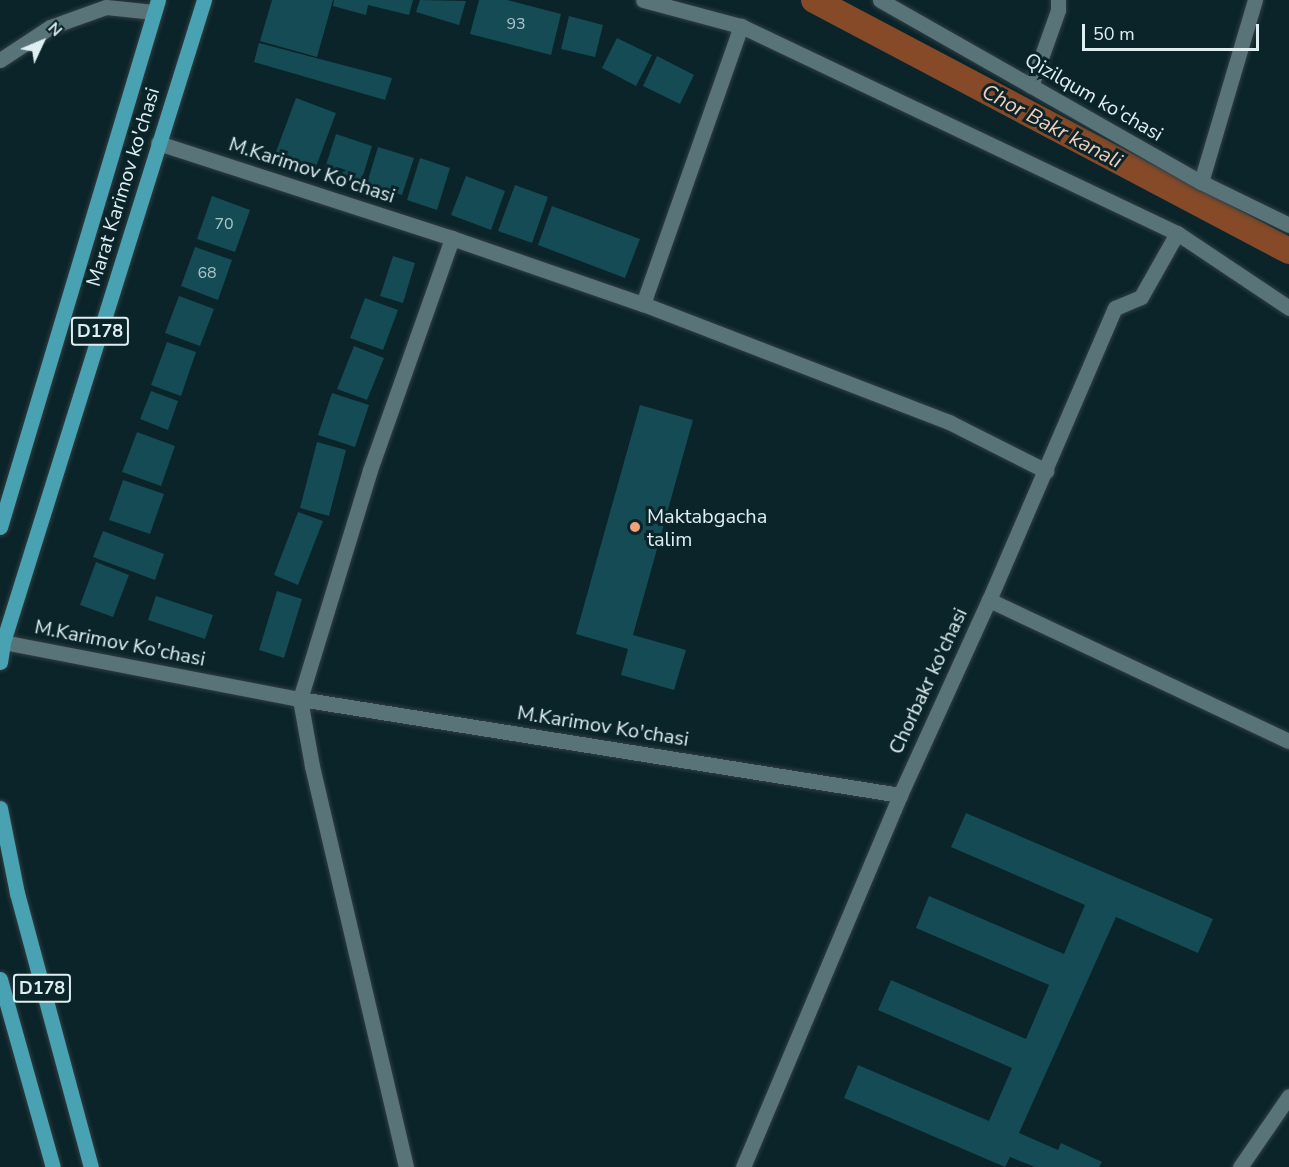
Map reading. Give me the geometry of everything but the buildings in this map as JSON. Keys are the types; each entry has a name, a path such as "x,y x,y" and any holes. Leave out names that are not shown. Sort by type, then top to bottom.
{"main road":[{"name":"Marat Karimov ko'chasi","path":"0,662 3,642 204,0"},
{"name":"Marat Karimov ko'chasi","path":"0,527 156,6"},
{"name":"D178","path":"0,808 17,893 91,1167"},
{"name":"D178","path":"0,979 53,1167"}],"street":[{"path":"642,0 741,26 1177,233 1289,308"},
{"name":"Qizilqum ko'chasi","path":"880,0 1201,182 1289,225"},
{"path":"1031,86 1058,10 1058,0"},
{"path":"1201,182 1255,0"},
{"path":"0,60 50,27 106,7 156,6"},
{"path":"643,304 741,26"},
{"name":"M.Karimov Ko'chasi","path":"159,143 453,238 643,304 949,422 1046,471"},
{"name":"Chorbakr ko'chasi","path":"743,1167 900,795 1046,471 1115,308 1141,297 1177,233"},
{"path":"406,1167 312,766 300,699 370,470 453,238"},
{"path":"989,600 1289,741"},
{"name":"M.Karimov Ko'chasi","path":"3,642 300,699 900,795"},
{"path":"1240,1167 1289,1096"}],"waterway":[{"name":"Chor Bakr kanali","path":"814,0 1289,251"}],"place":[{"name":"Maktabgacha talim","path":"635,527"}]}
